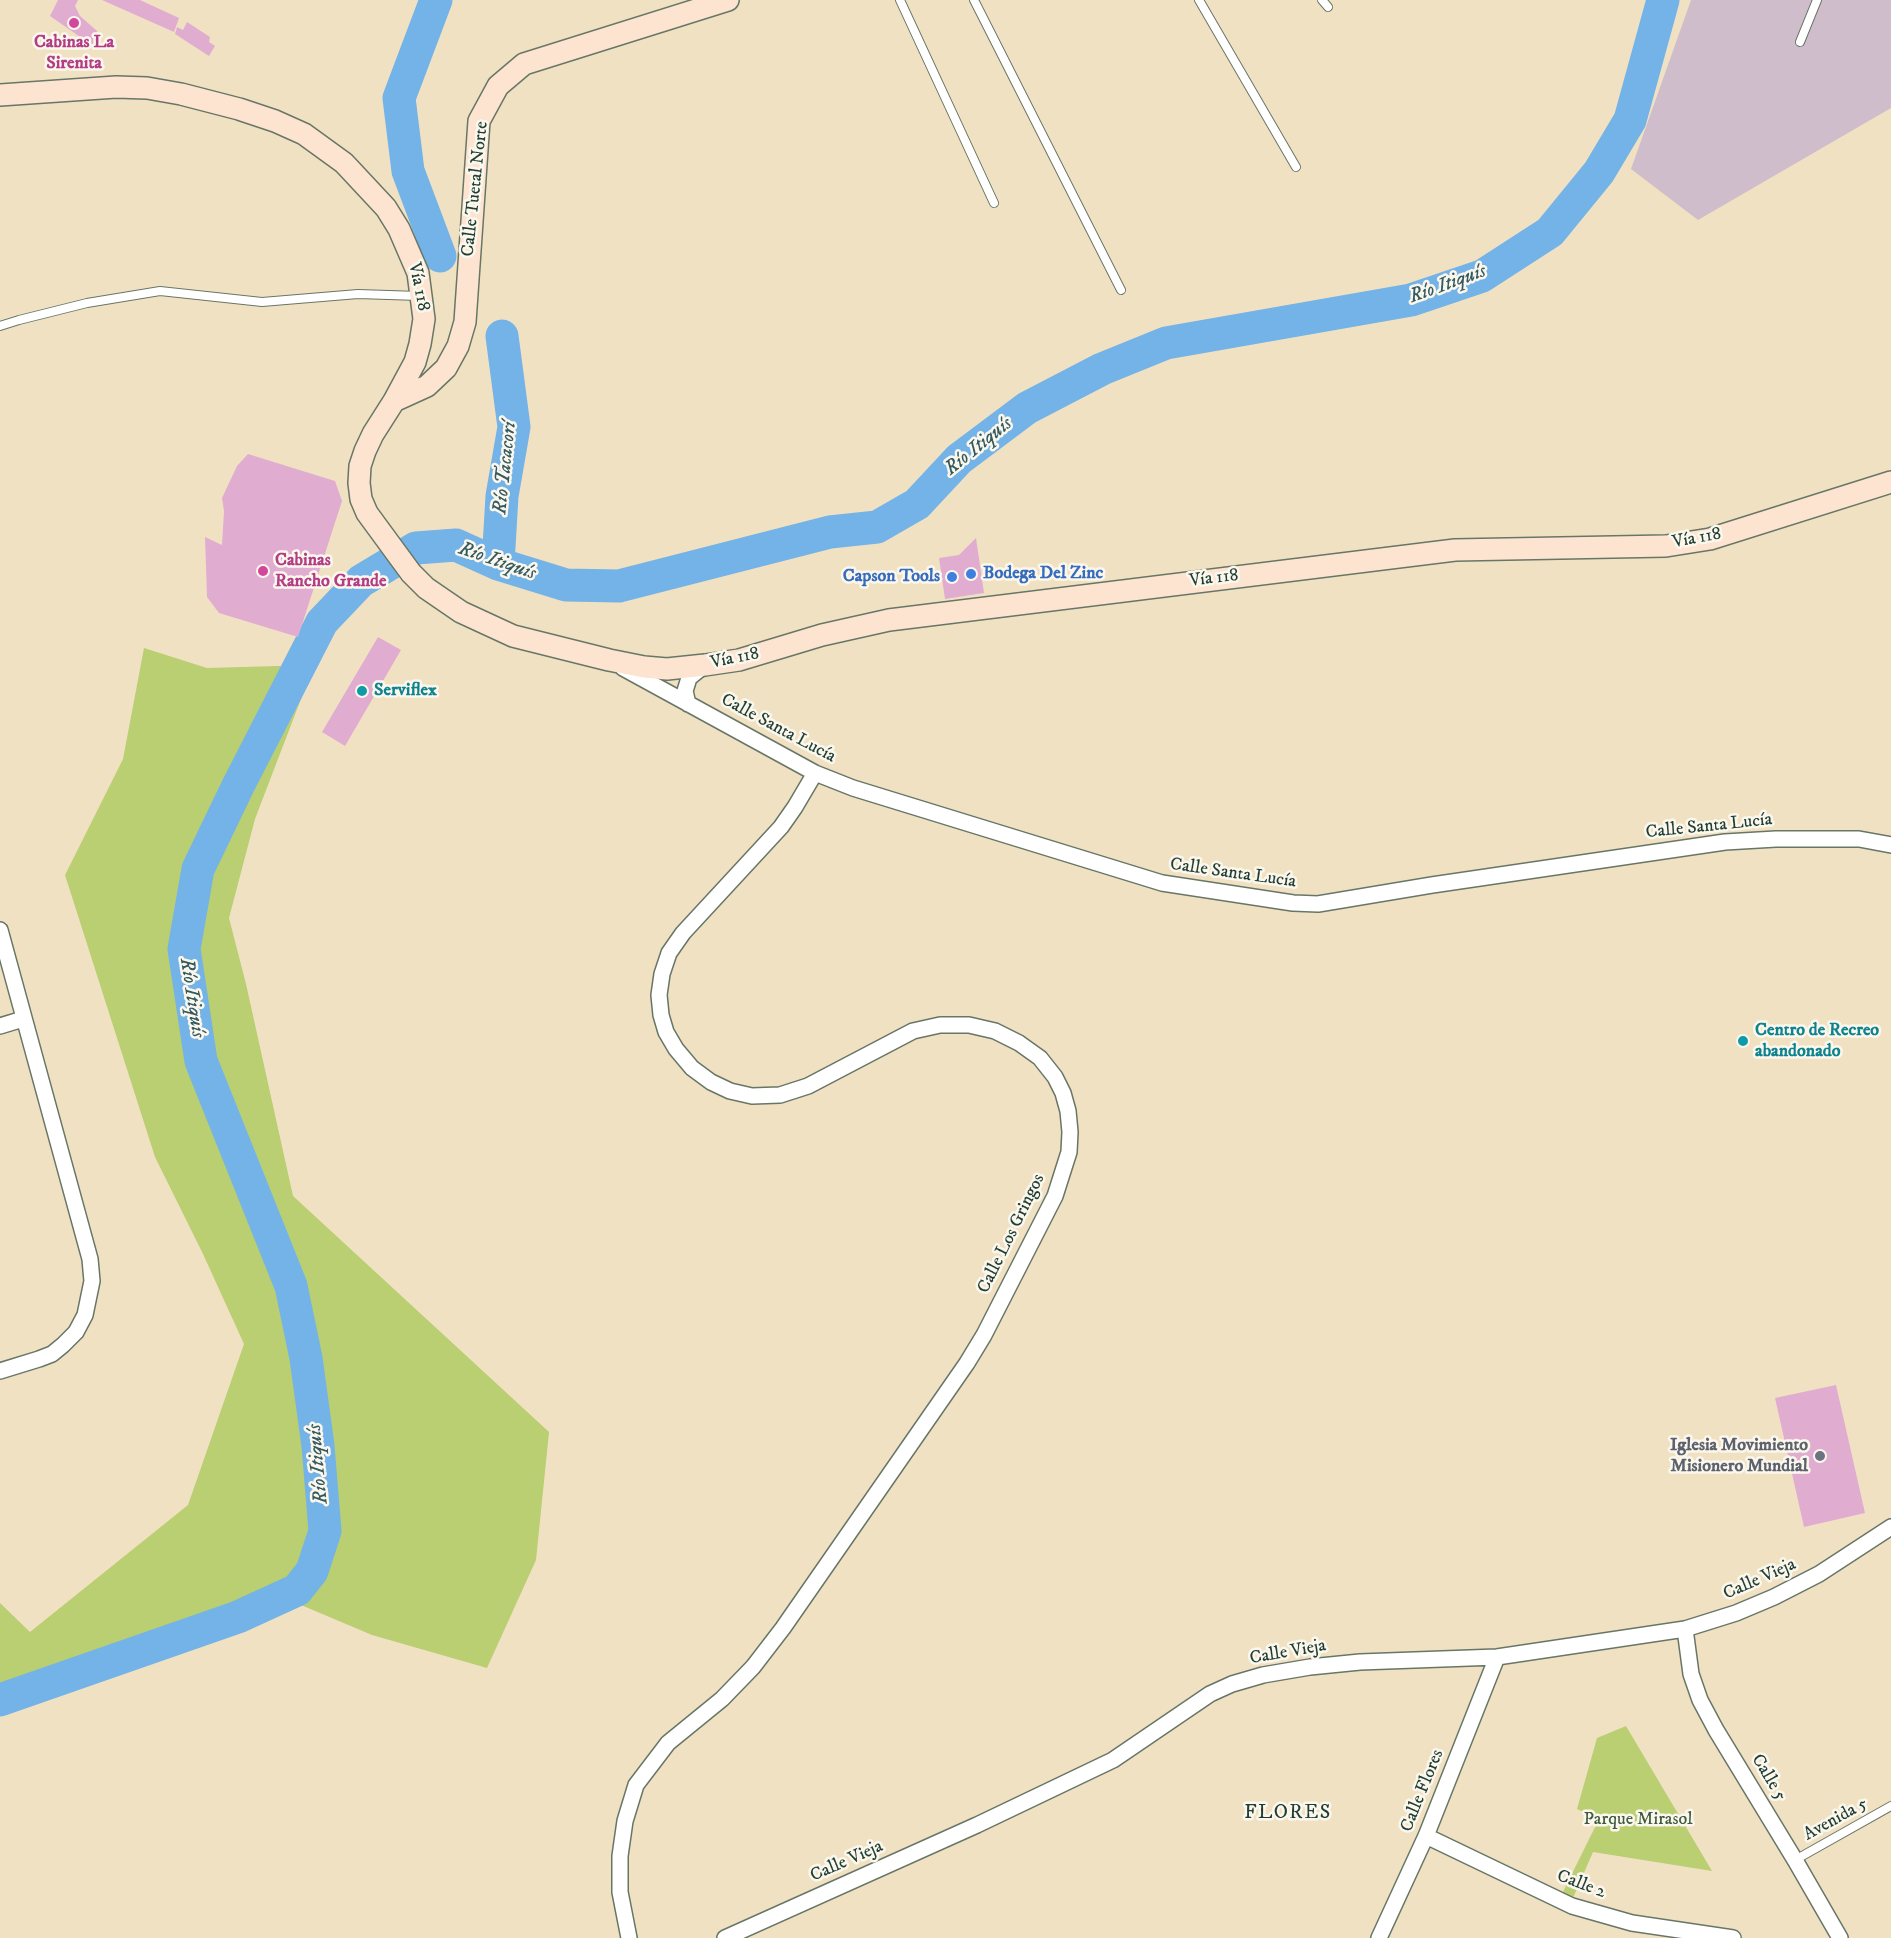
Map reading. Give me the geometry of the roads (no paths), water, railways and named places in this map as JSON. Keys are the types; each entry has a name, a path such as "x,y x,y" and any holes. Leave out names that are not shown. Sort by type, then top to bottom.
{"main road":[{"name":"Calle Tuetal Norte","path":"394,401 427,386 446,368 458,346 465,321 480,121 498,86 524,64 728,0"},
{"name":"Vía 118","path":"0,95 116,87 147,88 181,94 275,121 304,134 344,163 386,208 408,248 418,273 424,319 415,362 373,434 360,466 361,499 367,513 411,573 442,600 484,624 513,636 609,660 668,669 705,666 739,660 831,632 890,620 1455,550 1666,546 1710,539 1891,482"}],"street":[{"name":"Calle Santa Lucía","path":"609,660 815,773 854,788 1162,883 1293,903 1318,904 1725,842 1776,839 1859,839 1891,845"},
{"path":"688,704 685,691 689,678 705,666"},
{"name":"Calle Los Gringos","path":"629,1938 620,1892 620,1856 625,1821 636,1785 668,1743 722,1699 753,1667 790,1619 967,1363 984,1335 1055,1196 1069,1152 1068,1111 1055,1077 1040,1058 1019,1043 995,1031 969,1025 940,1025 913,1031 808,1086 780,1095 752,1096 730,1091 711,1082 692,1068 676,1049 666,1032 659,995 662,974 669,953 683,933 781,827 815,773"},
{"path":"0,930 90,1259 92,1281 85,1315 76,1332 63,1345 45,1356 0,1371"},
{"path":"0,1026 24,1019"},
{"name":"Calle Vieja","path":"725,1938 977,1825 1113,1760 1210,1694 1232,1684 1263,1674 1360,1662 1497,1657 1685,1629 1736,1613 1774,1597 1819,1574 1891,1527"},
{"name":"Calle 5","path":"1685,1629 1691,1674 1700,1700 1840,1938"},
{"name":"Calle Flores","path":"1379,1938 1426,1836 1497,1657"},
{"name":"Calle 2","path":"1426,1836 1572,1906 1632,1923 1733,1938"}],"lane":[{"path":"900,0 994,203"},
{"path":"974,0 1121,290"},
{"path":"1199,0 1296,167"},
{"path":"1322,0 1328,7"},
{"path":"1800,42 1817,0"},
{"path":"0,326 87,303 160,291 262,302 358,294 422,296"},
{"name":"Avenida 5","path":"1795,1860 1891,1806"}],"waterway":[{"name":"Río Tacacorí","path":"436,0 399,98 408,171 440,256"},
{"name":"Río Itiquís","path":"0,1700 238,1617 297,1590 312,1571 325,1531 318,1446 306,1358 291,1286 201,1061 184,949 198,869 322,622 361,581 416,548 456,545 498,564 566,585 619,586 830,532 877,527 917,504 959,459 1027,408 1102,369 1166,343 1411,300 1482,276 1550,232 1599,172 1630,120 1663,0"},
{"name":"Río Tacacorí","path":"498,564 502,496 514,427 502,336"}],"place":[{"name":"Cabinas La Sirenita","path":"74,23"},
{"name":"Cabinas Rancho Grande","path":"263,571"},
{"name":"Bodega Del Zinc","path":"971,574"},
{"name":"Capson Tools","path":"952,577"},
{"name":"Serviflex","path":"362,691"},
{"name":"Centro de Recreo abandonado","path":"1743,1041"},
{"name":"Iglesia Movimiento Misionero Mundial","path":"1820,1456"}],"district":[{"name":"FLORES","path":"1288,1814"}],"park label":[{"name":"Parque Mirasol","path":"1638,1820"}]}
